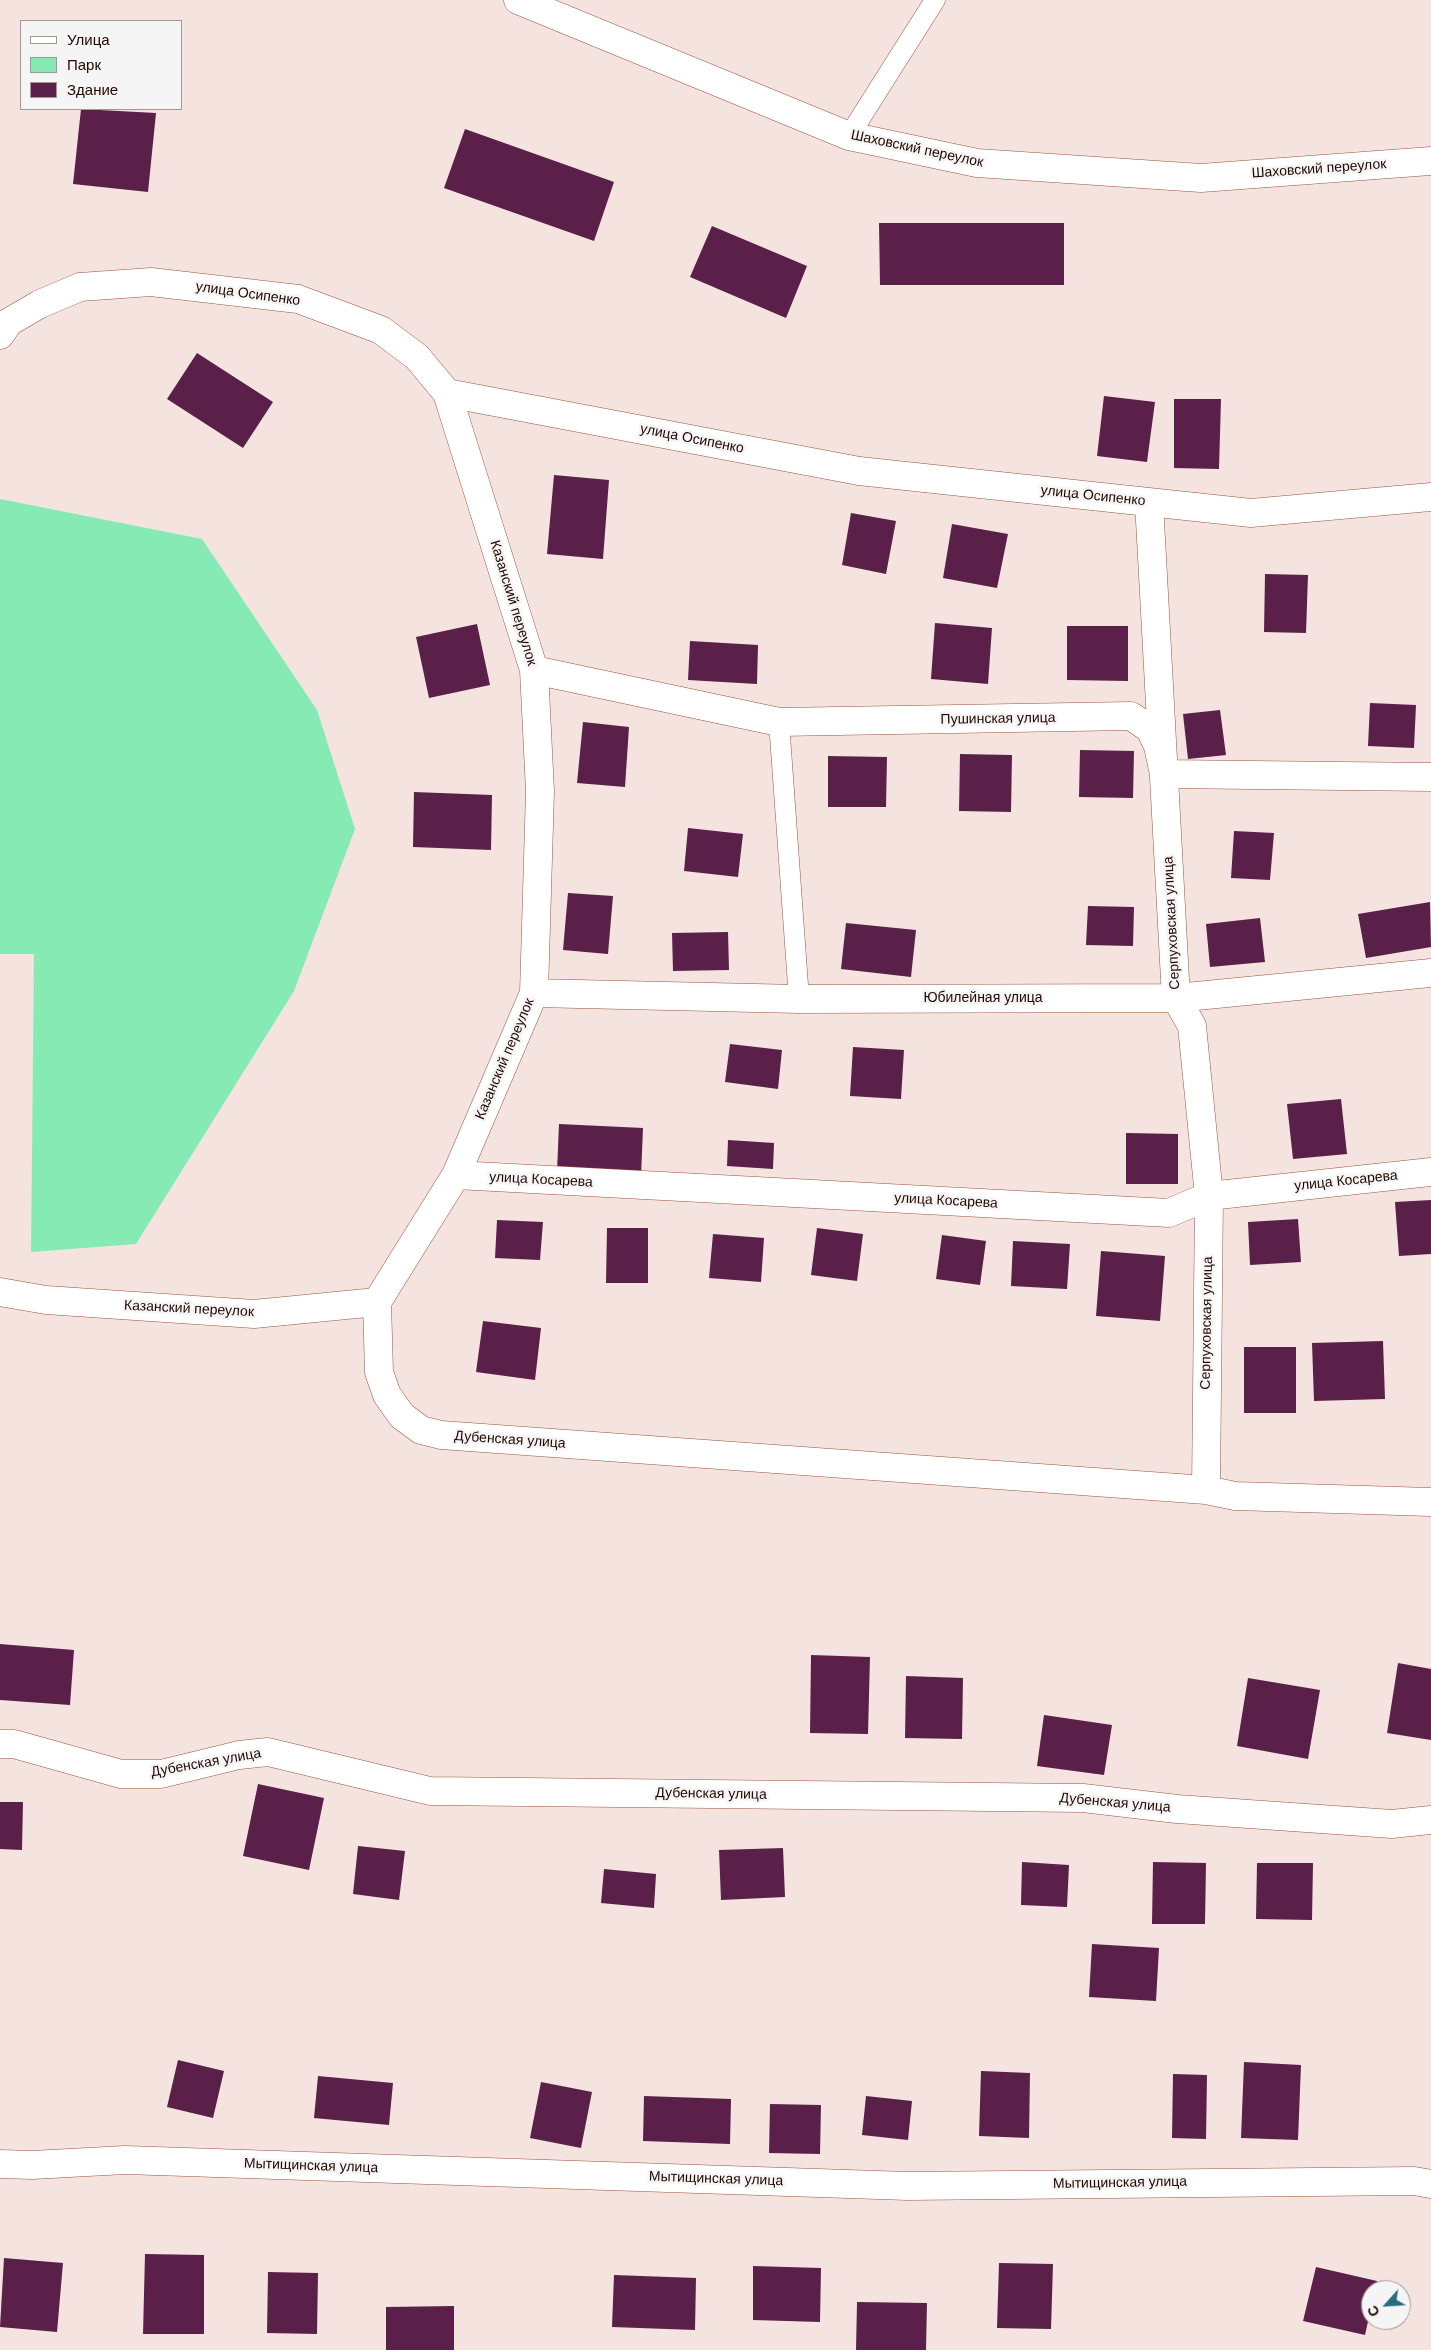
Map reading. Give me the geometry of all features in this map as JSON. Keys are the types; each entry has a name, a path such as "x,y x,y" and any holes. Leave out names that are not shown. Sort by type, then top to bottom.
{"street":[{"name":"Шаховский переулок","path":"518,0 849,136 977,163 1201,178 1431,161"},
{"name":"улица Осипенко","path":"0,335 9,322 40,304 80,287 151,282 298,299 381,330 417,357 447,393 859,471 1251,513 1431,497"},
{"name":"Казанский переулок","path":"0,1292 46,1300 254,1314 378,1302 456,1175 534,993 540,791 534,670 447,393"},
{"name":"Серпуховская улица","path":"1149,502 1176,998 1192,1026 1209,1196 1206,1490"},
{"name":"Пушинская улица","path":"534,670 779,722 1131,716 1150,729 1158,746 1164,774"},
{"path":"1164,774 1431,777"},
{"name":"Юбилейная улица","path":"534,993 799,999 1176,998 1431,973"},
{"name":"улица Косарева","path":"456,1175 1169,1213 1209,1196 1431,1172"},
{"name":"Дубенская улица","path":"378,1302 379,1372 387,1395 402,1416 421,1430 440,1434 1206,1490 1235,1496 1431,1502"},
{"name":"Дубенская улица","path":"0,1744 14,1744 121,1774 161,1774 239,1755 268,1752 430,1791 1083,1798 1177,1809 1392,1824 1431,1820"},
{"name":"Мытищинская улица","path":"0,2164 125,2160 908,2186 1414,2181 1431,2184"}],"lane":[{"path":"849,136 935,0"},
{"path":"779,722 799,999"}],"green space":[{"path":"0,499 202,539 317,710 355,829 294,991 136,1244 31,1252 34,954 0,954"}],"building":[{"path":"81,110 156,113 148,192 73,184"},
{"path":"465,129 614,182 594,241 444,188"},
{"path":"879,223 1064,223 1064,285 880,285"},
{"path":"712,226 807,266 786,318 690,277"},
{"path":"197,353 273,402 243,448 167,399"},
{"path":"1104,396 1155,402 1147,462 1097,456"},
{"path":"1174,399 1221,399 1219,469 1174,468"},
{"path":"554,475 609,480 603,559 547,554"},
{"path":"851,513 896,521 886,574 842,565"},
{"path":"952,524 1008,534 997,588 943,578"},
{"path":"1265,574 1308,575 1306,633 1264,632"},
{"path":"935,623 992,628 988,684 931,679"},
{"path":"477,624 490,685 429,698 416,637"},
{"path":"1067,626 1128,626 1128,681 1067,680"},
{"path":"690,641 758,645 757,684 688,680"},
{"path":"1370,703 1416,705 1414,748 1368,746"},
{"path":"1220,710 1226,755 1188,759 1183,714"},
{"path":"583,722 629,727 625,787 577,783"},
{"path":"1080,750 1134,751 1133,798 1079,797"},
{"path":"960,754 1012,755 1011,812 959,811"},
{"path":"828,756 887,757 886,807 828,807"},
{"path":"414,792 492,795 491,850 413,847"},
{"path":"688,828 743,834 738,877 684,871"},
{"path":"1234,831 1274,833 1270,880 1231,878"},
{"path":"568,893 613,896 608,954 563,950"},
{"path":"1430,902 1431,947 1366,958 1358,914"},
{"path":"1088,906 1134,907 1133,946 1086,945"},
{"path":"1260,918 1265,962 1210,967 1206,924"},
{"path":"846,923 916,930 911,977 841,969"},
{"path":"728,932 729,970 673,971 672,933"},
{"path":"730,1044 782,1050 778,1089 725,1082"},
{"path":"853,1047 904,1050 901,1099 850,1096"},
{"path":"1341,1099 1347,1154 1293,1159 1287,1104"},
{"path":"559,1124 643,1128 641,1176 557,1172"},
{"path":"1126,1133 1178,1134 1178,1184 1126,1184"},
{"path":"728,1140 774,1143 773,1169 727,1166"},
{"path":"1431,1200 1431,1254 1399,1256 1395,1202"},
{"path":"1298,1219 1301,1262 1250,1265 1248,1222"},
{"path":"497,1220 543,1222 540,1260 495,1258"},
{"path":"607,1228 648,1228 648,1283 606,1283"},
{"path":"817,1228 863,1234 857,1281 811,1275"},
{"path":"713,1234 764,1238 761,1282 709,1278"},
{"path":"942,1235 986,1241 980,1285 936,1279"},
{"path":"1013,1241 1070,1244 1067,1289 1011,1286"},
{"path":"1101,1251 1165,1256 1160,1321 1096,1316"},
{"path":"483,1321 541,1328 535,1380 476,1372"},
{"path":"1383,1341 1385,1399 1314,1401 1312,1343"},
{"path":"1244,1347 1296,1347 1296,1413 1244,1413"},
{"path":"0,1644 74,1650 70,1705 0,1700"},
{"path":"811,1655 870,1657 868,1734 810,1733"},
{"path":"1398,1663 1431,1669 1431,1740 1387,1733"},
{"path":"906,1676 963,1678 962,1739 905,1738"},
{"path":"1248,1678 1320,1690 1308,1759 1237,1746"},
{"path":"1044,1715 1112,1725 1104,1775 1037,1766"},
{"path":"258,1784 324,1798 309,1870 243,1856"},
{"path":"0,1802 23,1802 22,1850 0,1849"},
{"path":"358,1846 405,1851 399,1900 353,1894"},
{"path":"783,1848 785,1897 721,1900 719,1850"},
{"path":"1022,1862 1069,1865 1067,1907 1021,1905"},
{"path":"1153,1862 1206,1863 1205,1924 1152,1924"},
{"path":"1257,1863 1313,1863 1312,1920 1256,1919"},
{"path":"604,1869 656,1874 654,1908 601,1903"},
{"path":"1092,1944 1159,1948 1156,2001 1089,1997"},
{"path":"178,2060 224,2071 213,2118 167,2107"},
{"path":"1244,2062 1301,2065 1298,2140 1241,2138"},
{"path":"981,2071 1030,2073 1029,2138 979,2136"},
{"path":"1173,2074 1207,2075 1206,2139 1172,2138"},
{"path":"318,2076 393,2083 389,2125 314,2118"},
{"path":"541,2082 592,2092 581,2148 530,2138"},
{"path":"644,2096 731,2099 730,2144 643,2141"},
{"path":"866,2096 912,2101 908,2140 862,2135"},
{"path":"770,2104 821,2105 820,2154 769,2153"},
{"path":"145,2254 204,2255 204,2334 143,2334"},
{"path":"4,2258 63,2263 57,2332 0,2327"},
{"path":"999,2263 1053,2264 1051,2329 997,2328"},
{"path":"753,2266 821,2268 820,2322 753,2320"},
{"path":"1316,2267 1373,2280 1361,2280 1361,2330 1366,2330 1365,2335 1303,2321"},
{"path":"268,2272 318,2273 317,2334 267,2333"},
{"path":"614,2275 696,2278 695,2330 612,2327"},
{"path":"857,2302 927,2303 926,2350 856,2350"},
{"path":"454,2306 454,2350 386,2350 386,2307"}]}
